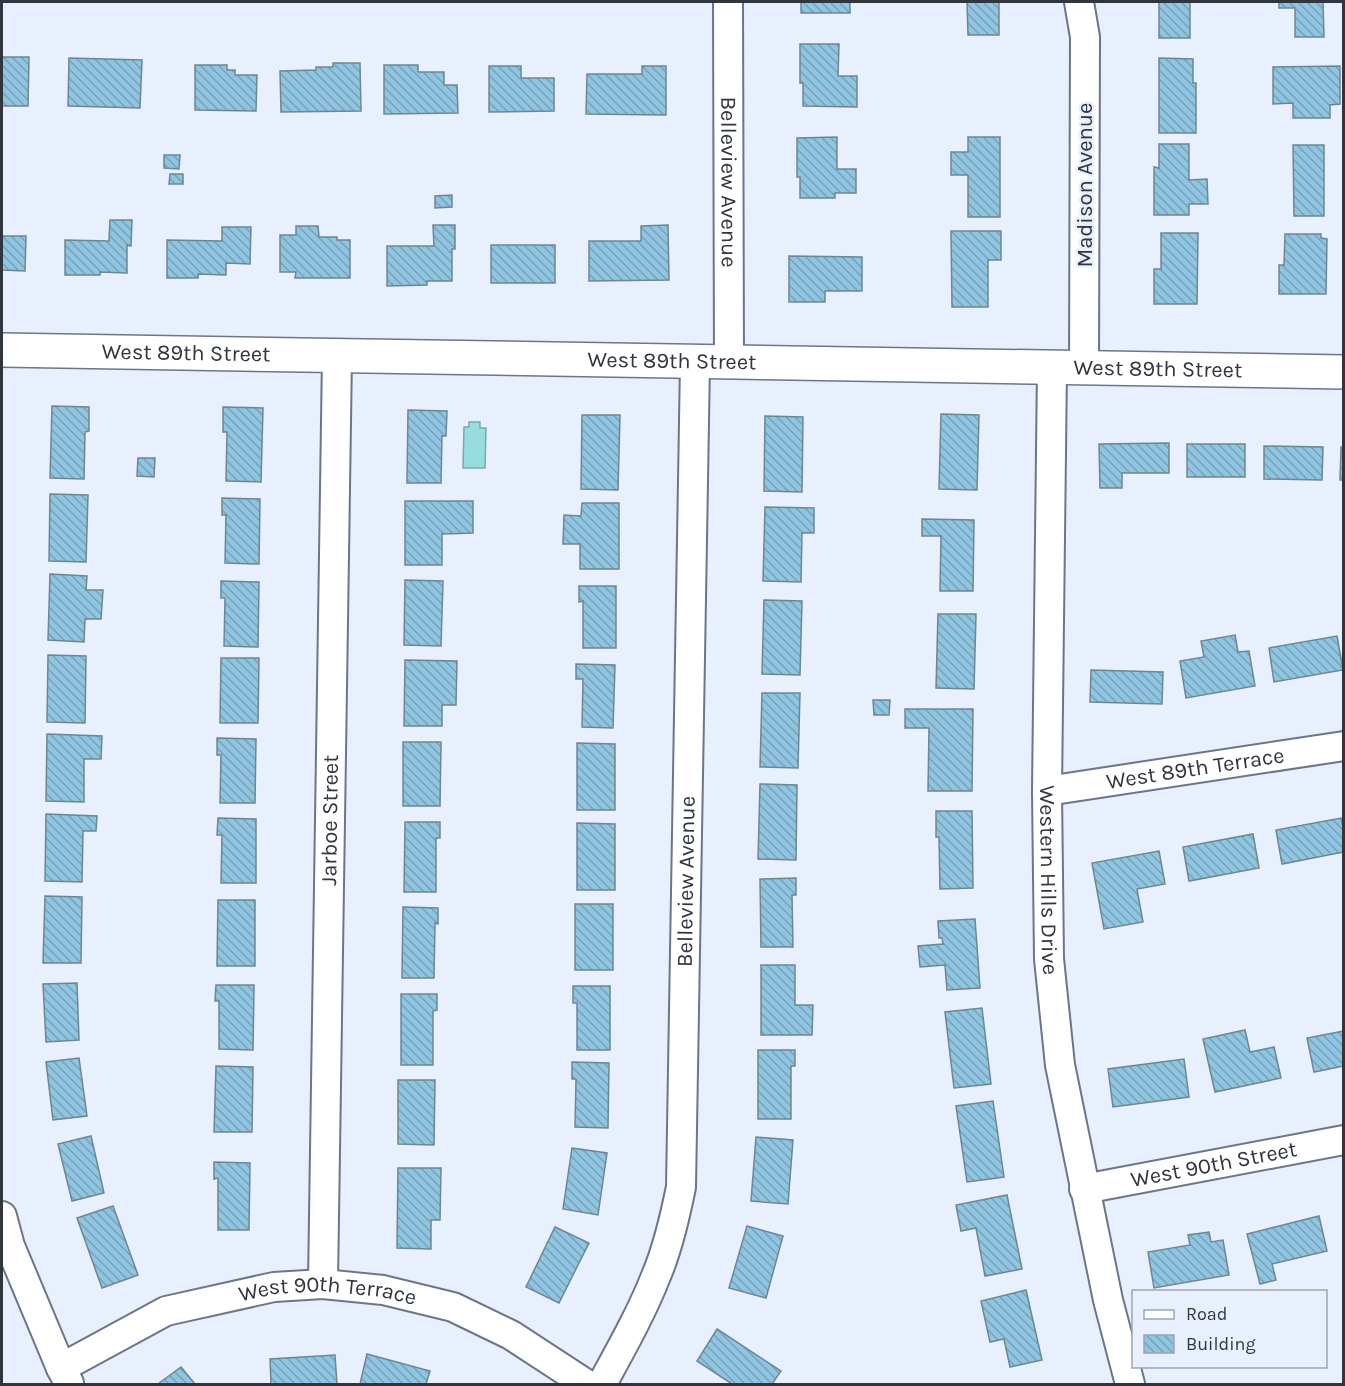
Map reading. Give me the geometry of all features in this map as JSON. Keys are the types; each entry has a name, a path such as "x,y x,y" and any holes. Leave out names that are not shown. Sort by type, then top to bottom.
{"street":[{"name":"Belleview Avenue","path":"728,2 729,363"},
{"name":"Madison Avenue","path":"1079,2 1085,37 1084,368"},
{"name":"West 89th Street","path":"2,350 1344,372"},
{"name":"Jarboe Street","path":"323,1284 337,356"},
{"name":"Belleview Avenue","path":"602,1384 636,1322 657,1275 674,1220 681,1187 695,363"},
{"name":"Western Hills Drive","path":"1052,367 1047,791 1049,958 1060,1065 1108,1300 1130,1384"},
{"name":"West 89th Terrace","path":"1047,791 1344,746"},
{"name":"West 90th Street","path":"1084,1189 1344,1140"},
{"path":"2,1216 10,1245 65,1376"},
{"name":"West 90th Terrace","path":"65,1376 166,1311 274,1287 323,1284 383,1290 453,1307 511,1335 586,1384"}],"shaded area":[{"path":"469,422 480,422 480,428 486,428 485,468 463,468 464,427 469,427"}],"building":[{"path":"801,2 850,2 850,13 801,13"},
{"path":"967,2 999,2 999,35 968,35"},
{"path":"1159,2 1190,2 1190,38 1159,38"},
{"path":"1279,2 1323,2 1324,37 1295,37 1295,8 1279,8"},
{"path":"800,44 839,44 838,76 857,76 857,107 803,106 803,83 800,83"},
{"path":"2,57 29,57 28,106 2,106"},
{"path":"69,58 142,60 140,108 68,106"},
{"path":"1159,58 1193,59 1193,83 1196,83 1196,133 1159,133"},
{"path":"333,63 360,63 361,111 281,112 280,71 316,70 316,67 333,67"},
{"path":"195,65 227,65 227,70 235,70 235,75 257,75 256,111 195,110"},
{"path":"384,65 418,65 418,72 444,72 444,85 457,85 458,113 384,114"},
{"path":"489,66 521,66 521,78 554,78 554,111 489,112"},
{"path":"642,66 666,66 666,115 586,114 587,74 642,74"},
{"path":"1340,66 1340,104 1330,105 1330,118 1293,118 1293,103 1273,104 1273,67"},
{"path":"837,137 837,169 856,169 856,193 835,193 835,198 800,198 800,177 797,177 797,138"},
{"path":"968,137 1000,137 1000,217 968,217 968,175 951,175 951,152 968,152"},
{"path":"1159,144 1189,144 1189,180 1207,179 1208,204 1189,204 1189,215 1154,215 1154,167 1159,168"},
{"path":"1293,145 1324,145 1324,216 1294,216"},
{"path":"164,155 180,155 179,169 164,168"},
{"path":"170,174 183,174 183,184 169,184"},
{"path":"452,195 452,207 435,208 435,196"},
{"path":"110,220 132,220 131,246 127,245 127,273 100,272 100,275 65,275 65,240 109,241"},
{"path":"433,225 455,225 452,281 427,281 427,285 387,286 387,246 434,246"},
{"path":"668,225 669,280 589,281 589,241 641,241 641,226"},
{"path":"296,226 318,226 319,237 350,240 350,278 295,278 296,272 280,272 280,235 296,235"},
{"path":"222,227 251,227 250,264 226,263 226,275 198,274 198,278 167,278 167,240 222,241"},
{"path":"951,231 1001,231 1001,260 988,260 988,307 952,307"},
{"path":"1161,233 1198,233 1197,304 1154,304 1154,269 1161,269"},
{"path":"1285,234 1321,234 1321,238 1327,239 1326,294 1279,294 1279,265 1284,265"},
{"path":"2,236 26,236 25,271 2,270"},
{"path":"491,245 555,245 555,283 491,283"},
{"path":"789,256 862,257 862,291 825,291 825,302 789,302"},
{"path":"52,406 89,407 89,431 85,432 84,479 50,478"},
{"path":"223,407 263,408 261,482 226,481 227,432 223,432"},
{"path":"408,410 447,411 446,436 442,436 441,483 407,483"},
{"path":"941,414 979,415 977,490 939,489"},
{"path":"582,415 620,415 618,490 581,489"},
{"path":"765,416 803,417 802,492 764,491"},
{"path":"1169,443 1169,473 1122,473 1122,488 1100,488 1099,444"},
{"path":"1187,444 1245,444 1245,477 1187,477"},
{"path":"1264,446 1323,447 1322,480 1264,479"},
{"path":"1341,447 1344,447 1344,480 1340,480"},
{"path":"138,458 155,458 154,477 137,476"},
{"path":"50,494 88,495 86,562 49,561"},
{"path":"222,498 260,499 259,564 225,563 226,515 222,515"},
{"path":"405,501 473,501 473,533 442,534 442,565 405,565"},
{"path":"582,503 619,503 619,569 580,569 580,544 563,544 564,515 581,516"},
{"path":"765,507 814,508 814,533 802,533 801,582 763,581"},
{"path":"922,519 974,520 973,591 940,591 941,536 922,536"},
{"path":"50,574 87,576 86,590 103,590 101,619 85,619 84,642 48,640"},
{"path":"405,580 443,581 441,646 404,645"},
{"path":"221,581 259,582 258,647 224,646 225,598 221,598"},
{"path":"579,586 616,586 616,648 583,648 583,601 579,602"},
{"path":"764,600 802,601 800,675 762,674"},
{"path":"938,614 976,614 974,689 936,688"},
{"path":"1235,635 1238,652 1249,651 1255,686 1186,698 1180,661 1204,657 1201,641"},
{"path":"1337,636 1343,670 1274,682 1269,648"},
{"path":"48,655 86,656 85,723 47,722"},
{"path":"221,658 259,658 258,723 220,723"},
{"path":"405,660 457,661 456,705 442,705 442,726 404,726"},
{"path":"576,664 615,665 613,728 582,727 583,679 576,679"},
{"path":"1091,670 1163,672 1162,704 1090,702"},
{"path":"762,693 800,693 798,768 760,767"},
{"path":"873,700 890,700 889,715 874,715"},
{"path":"905,709 973,709 972,791 928,791 929,728 905,728"},
{"path":"47,734 102,736 101,759 84,759 84,802 46,801"},
{"path":"217,738 256,739 255,803 220,803 221,755 217,755"},
{"path":"403,742 441,742 440,806 403,806"},
{"path":"577,743 615,744 615,810 577,810"},
{"path":"760,784 797,785 796,860 758,859"},
{"path":"936,811 972,811 973,888 940,889"},
{"path":"46,814 97,816 96,831 83,831 82,882 45,881"},
{"path":"218,818 256,819 256,883 221,883 222,835 217,835"},
{"path":"1341,818 1344,852 1282,864 1276,830"},
{"path":"405,822 440,822 440,838 436,838 436,892 404,892"},
{"path":"577,823 615,824 615,890 577,890"},
{"path":"1253,834 1259,868 1189,881 1183,847"},
{"path":"1159,851 1165,884 1137,889 1143,922 1104,929 1092,863"},
{"path":"796,878 796,895 792,895 793,947 761,947 760,879"},
{"path":"45,896 82,897 81,963 43,963"},
{"path":"218,900 255,900 255,966 217,966"},
{"path":"575,904 613,904 613,970 575,970"},
{"path":"403,907 438,908 438,924 435,923 434,978 402,978"},
{"path":"975,919 980,988 947,990 945,965 920,967 918,946 943,944 942,938 939,938 938,921"},
{"path":"761,965 795,965 795,1005 813,1005 812,1035 761,1035"},
{"path":"77,983 79,1040 46,1042 43,984"},
{"path":"216,985 254,985 253,1050 219,1049 219,1001 215,1001"},
{"path":"573,986 610,986 610,1050 577,1050 577,1003 573,1003"},
{"path":"401,994 437,994 437,1010 433,1011 433,1065 401,1065"},
{"path":"982,1008 991,1084 954,1088 945,1012"},
{"path":"1245,1030 1250,1052 1274,1047 1281,1078 1215,1092 1203,1039"},
{"path":"1344,1031 1344,1066 1314,1072 1307,1038"},
{"path":"758,1050 795,1050 795,1066 791,1066 791,1119 758,1119"},
{"path":"79,1058 87,1116 53,1120 46,1062"},
{"path":"1184,1059 1189,1097 1113,1107 1108,1069"},
{"path":"572,1062 609,1063 608,1128 575,1127 576,1079 572,1079"},
{"path":"216,1066 253,1067 252,1132 214,1132"},
{"path":"398,1080 435,1080 434,1145 398,1144"},
{"path":"993,1101 1004,1177 967,1182 956,1106"},
{"path":"91,1136 104,1193 72,1201 58,1144"},
{"path":"756,1137 793,1140 788,1204 751,1201"},
{"path":"572,1148 607,1153 598,1215 563,1209"},
{"path":"214,1162 250,1163 249,1230 218,1230 218,1178 214,1179"},
{"path":"398,1168 441,1168 440,1220 431,1220 431,1249 397,1248"},
{"path":"1007,1195 1022,1269 985,1276 976,1228 961,1231 956,1205"},
{"path":"113,1206 138,1275 102,1288 77,1218"},
{"path":"1319,1216 1327,1251 1272,1264 1276,1280 1260,1284 1247,1234"},
{"path":"747,1226 783,1236 766,1298 729,1288"},
{"path":"555,1227 589,1243 559,1303 526,1287"},
{"path":"1209,1232 1211,1242 1223,1240 1229,1275 1154,1288 1148,1252 1190,1245 1188,1235"},
{"path":"1026,1290 1042,1360 1010,1367 1004,1339 990,1342 981,1301"},
{"path":"717,1329 781,1371 772,1384 732,1384 697,1361"},
{"path":"367,1354 430,1371 426,1384 360,1384"},
{"path":"335,1355 337,1384 271,1384 270,1359"},
{"path":"181,1367 195,1384 158,1384"}]}
